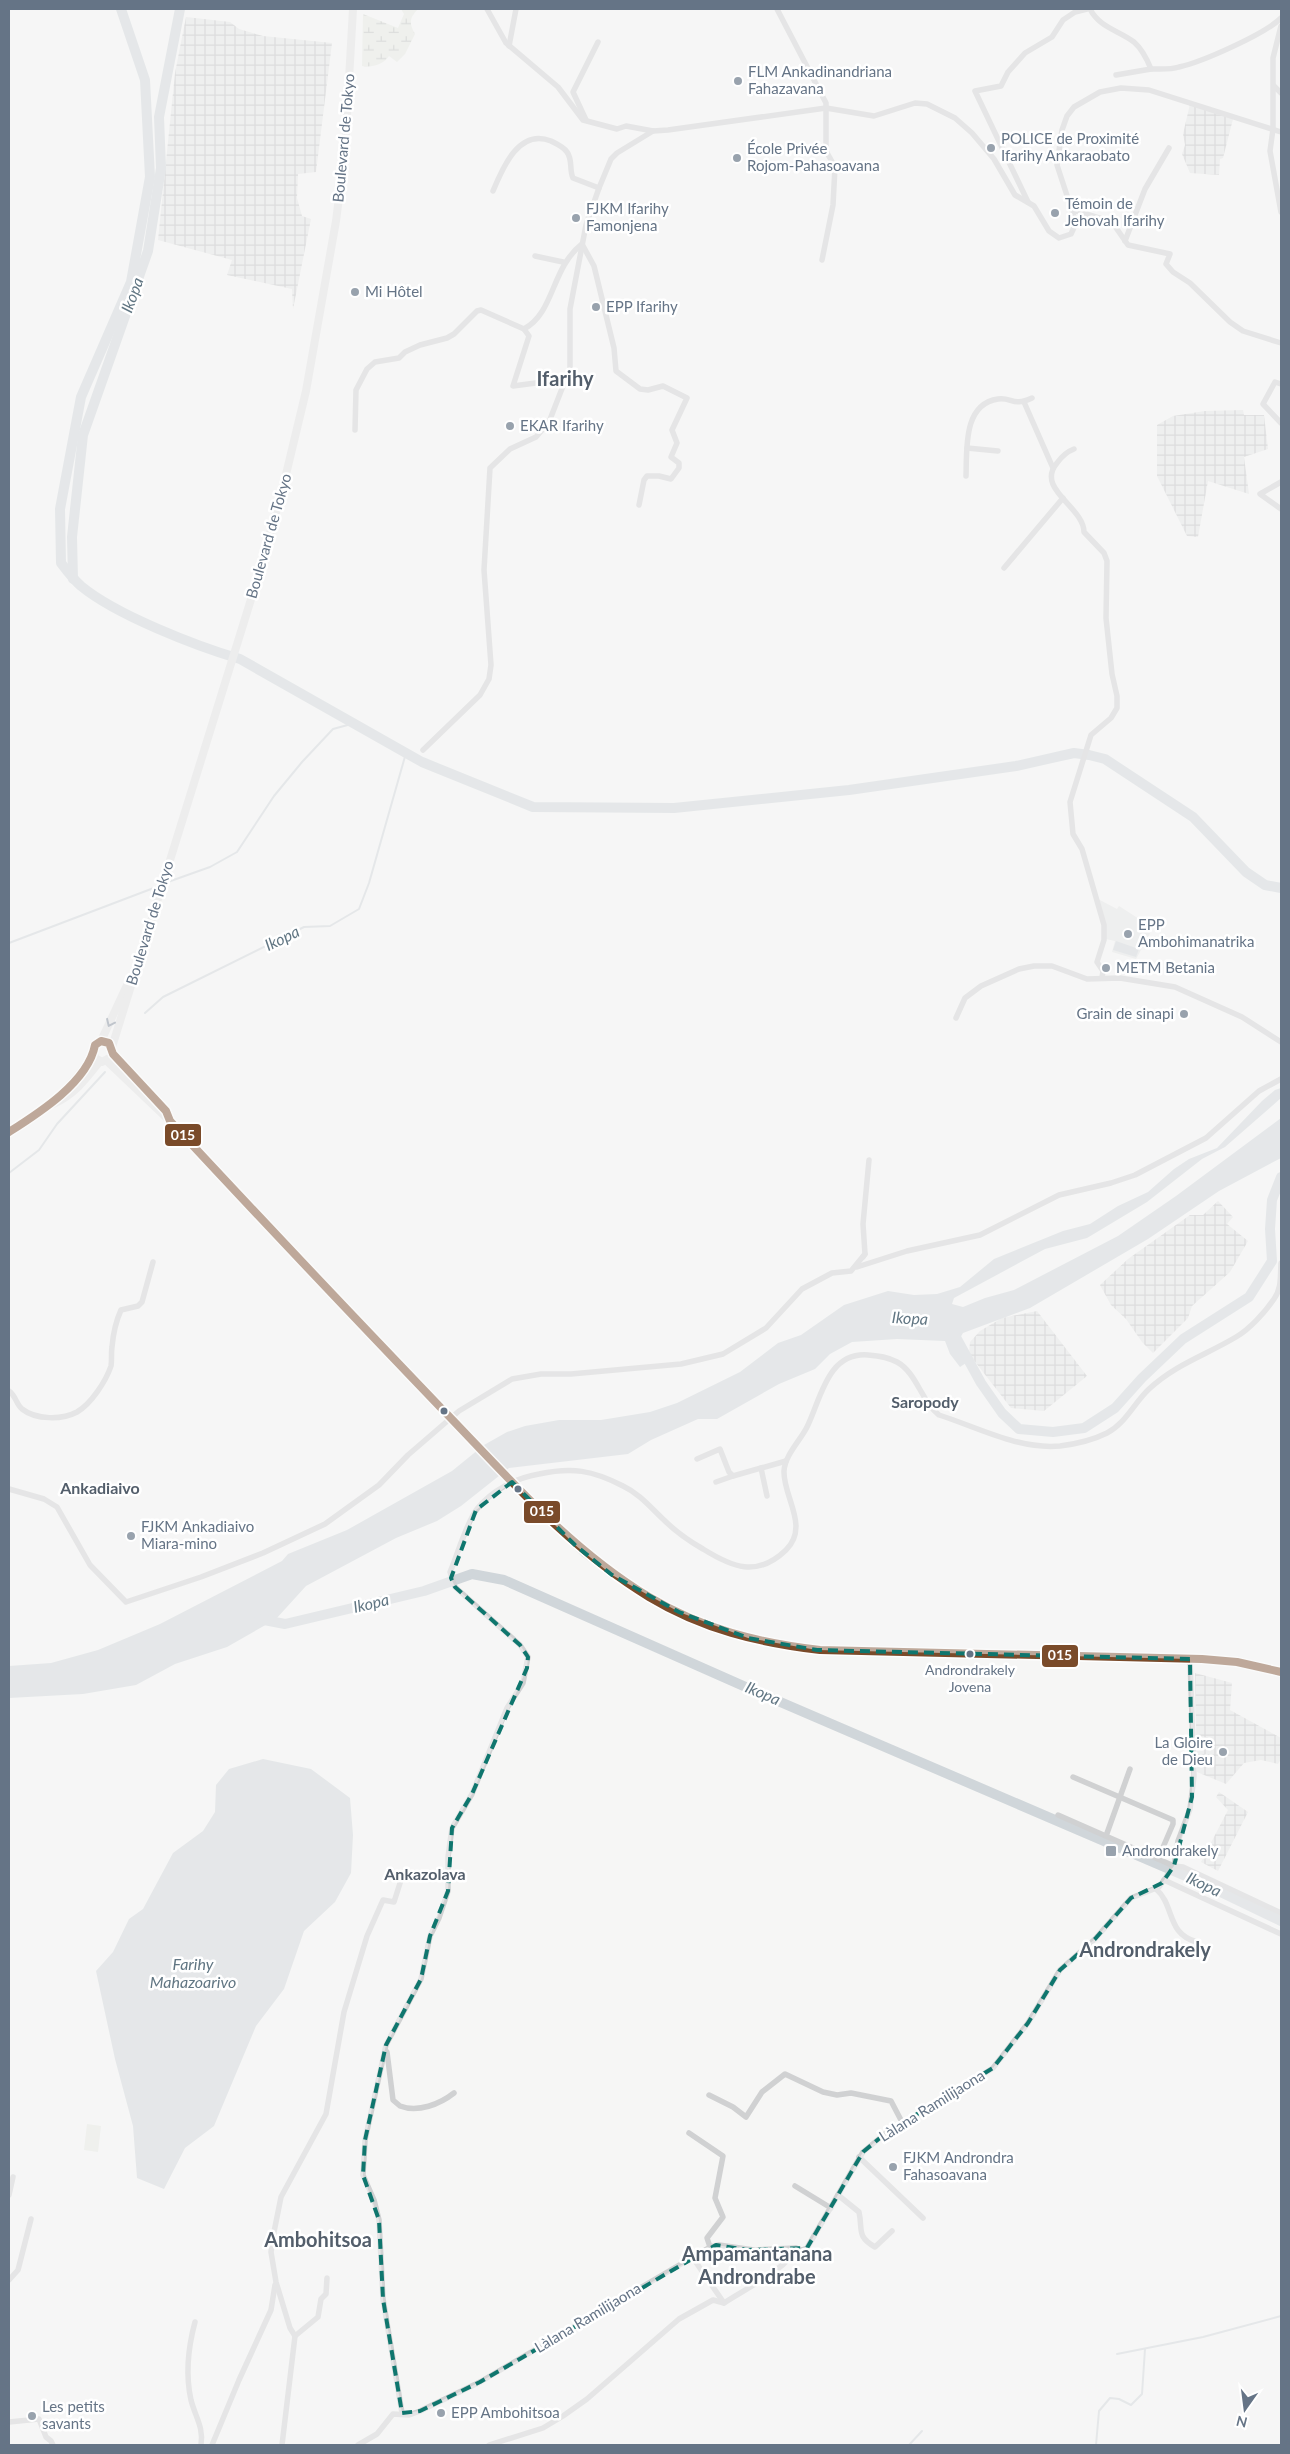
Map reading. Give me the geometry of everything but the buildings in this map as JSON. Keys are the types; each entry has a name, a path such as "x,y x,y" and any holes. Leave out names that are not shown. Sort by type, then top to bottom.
{"main road":[{"name":"Boulevard de Tokyo","path":"112,1050 133,973 235,652 282,491 306,391 322,306 345,150 353,9"},
{"path":"51,1105 81,1072 93,1055 95,1045 101,1041 133,973"},
{"path":"101,1041 109,1043 112,1050 166,1111 170,1121"},
{"path":"9,1132 51,1105 65,1099 77,1089 112,1050"},
{"path":"93,1055 103,1061 170,1121 450,1418 575,1545 612,1575 654,1600 679,1612 748,1638 817,1650 1190,1659 1237,1662 1281,1672"}],"street":[{"path":"487,9 499,33 509,46 558,87 579,116 587,122 616,130 626,126 653,131 826,108 874,116 921,103 942,110 972,133 994,159 1015,195 1034,206 1049,231 1059,238 1071,234 1076,223 1073,210 1060,181 1057,165 1062,130 1067,116 1074,107 1100,92 1121,88 1149,90 1216,113 1281,132"},
{"path":"509,46 516,9"},
{"path":"777,9 805,59 826,103 826,151 835,167 832,205 822,260"},
{"path":"1028,202 976,91 1001,86 1008,72 1025,53 1052,37 1063,20 1075,12 1089,9 1095,18 1108,29 1133,42 1144,55 1151,69"},
{"path":"1116,75 1151,69 1178,68 1196,62 1265,29 1281,18"},
{"path":"1281,26 1273,58 1273,129 1270,151 1281,212"},
{"path":"587,122 572,92 598,42"},
{"path":"1274,86 1281,93"},
{"path":"423,750 480,695 489,679 491,665 484,570 490,468 510,449 536,437 544,430 570,368 570,308 582,244 599,188 611,159 617,153 653,131"},
{"path":"493,191 504,166 513,153 530,139 538,137 566,150 570,156 573,178 599,188"},
{"path":"1125,242 1145,189 1169,148"},
{"path":"1073,210 1112,222 1125,242 1137,248 1170,254 1166,264 1173,272 1190,283 1230,322 1243,332 1281,343"},
{"path":"524,328 540,318 564,262 582,244"},
{"path":"582,244 594,266 614,348 616,371 640,389 648,390 664,386 687,398 672,430 677,443 672,460 679,463 679,468 671,479 647,476 644,480 640,505"},
{"path":"535,256 564,262"},
{"path":"354,430 356,390 367,369 375,362 399,358 420,345 447,338 454,334 477,311 481,310 524,328 529,340 513,386 566,379"},
{"path":"1281,384 1275,382 1263,404 1281,422"},
{"path":"966,476 967,448 974,413 981,405 999,399 1017,404 1032,398"},
{"path":"1024,402 1053,468"},
{"path":"967,448 998,452"},
{"path":"1074,449 1065,453 1053,468 1051,479 1055,490 1079,516 1084,525 1084,532 1104,553 1107,562 1106,618 1112,674 1118,696 1116,708 1111,718 1091,735 1070,802 1073,834 1082,849 1104,925 1104,940 1097,962 1103,971 1102,978"},
{"path":"1281,482 1260,494 1281,509"},
{"path":"1004,568 1063,498"},
{"path":"956,1018 964,998 970,992 1019,969 1052,966 1087,979 1102,978 1148,982 1182,989 1242,1017 1281,1042"},
{"path":"870,1160 863,1224 865,1254 857,1267 907,1251 980,1234 1058,1195 1111,1183 1135,1175 1206,1138 1255,1094 1281,1079"},
{"path":"9,1489 44,1499 57,1507 90,1566 126,1602 210,1574 263,1553 325,1524 379,1485 450,1418 512,1379 541,1374 571,1374 681,1364 722,1354 766,1328 802,1289 832,1273 851,1271 865,1254"},
{"path":"9,1391 14,1395 22,1408 36,1415 59,1418 78,1412 94,1396 106,1376 111,1365 112,1347 120,1310 138,1306 142,1302 154,1262"},
{"path":"358,2445 377,2434 393,2414 402,2413 383,2299 379,2220 374,2200 365,2182 363,2169 365,2140 386,2044 404,2007 421,1979 430,1936 442,1912 448,1891 448,1857 452,1828 472,1794 487,1753 507,1708 523,1683 527,1668 528,1657 520,1645 455,1587 451,1578 450,1572 476,1510 511,1480 564,1468 588,1472 624,1486 652,1507 686,1539 726,1564 744,1568 771,1561 787,1549 795,1533 796,1519 784,1472 786,1461 804,1432 828,1377 836,1366 850,1357 864,1355 883,1356 898,1363 909,1372 930,1407 939,1415 1026,1443 1059,1446 1091,1439 1108,1432 1119,1424 1150,1388 1173,1370 1190,1359 1238,1336 1274,1299 1281,1281 1281,1263"},
{"path":"697,1459 720,1449 729,1472 734,1476"},
{"path":"716,1482 786,1461"},
{"path":"761,1468 768,1496"},
{"path":"1173,1867 1178,1841 1190,1809 1194,1776 1190,1659"},
{"path":"1106,1836 1130,1769"},
{"path":"1073,1777 1172,1820 1173,1824 1158,1859"},
{"path":"1058,1815 1173,1867 1183,1867 1281,1913"},
{"name":"Làlana Ramilijaona","path":"402,2413 409,2414 420,2411 480,2382 565,2334 633,2291 710,2247 719,2245 754,2250 804,2249 812,2244 859,2157 877,2139 902,2122 931,2108 993,2068 1028,2023 1060,1970 1096,1939 1131,1898 1156,1888 1173,1867"},
{"path":"1166,1877 1281,1934"},
{"path":"282,2445 295,2336 290,2328 276,2282 271,2252 281,2197 326,2114 344,2012 367,1936 383,1900 394,1902 401,1880"},
{"path":"1156,1888 1164,1896 1175,1926 1187,1939 1197,1942"},
{"path":"386,2044 394,2100 400,2106 426,2107 441,2103 454,2093"},
{"path":"709,2095 734,2107 746,2117 762,2092 785,2074 830,2094 851,2093 891,2101 902,2122"},
{"path":"689,2133 723,2156 715,2198 723,2217 707,2238 710,2247"},
{"path":"859,2157 924,2218"},
{"path":"9,2195 13,2177"},
{"path":"795,2186 831,2208"},
{"path":"838,2195 859,2212 862,2236 869,2243 876,2247 892,2231"},
{"path":"9,2280 18,2270 31,2219"},
{"path":"489,2445 543,2428 563,2416 587,2399 679,2319 713,2300 724,2303 768,2276 793,2255 796,2248"},
{"path":"693,2258 724,2303"},
{"path":"295,2336 318,2317 321,2299 326,2294 327,2278"},
{"path":"212,2445 271,2310 276,2282"},
{"path":"195,2322 188,2356 188,2376 191,2400 203,2436 201,2445"},
{"path":"9,2422 39,2419 46,2437 51,2440 53,2445"}],"highlighted area":[{"path":"512,1482 575,1545 612,1575 679,1612 748,1638 817,1650 1190,1659 1192,1797 1174,1866 1162,1883 1131,1898 1095,1939 1060,1970 1028,2023 993,2068 886,2133 863,2152 807,2248 748,2250 716,2245 480,2382 420,2411 402,2413 383,2299 379,2220 363,2175 365,2140 386,2045 421,1979 430,1936 448,1891 452,1828 472,1794 527,1668 528,1657 520,1645 455,1587 451,1578 476,1510"}],"shaded area":[{"path":"186,17 230,22 239,29 263,36 332,43 316,172 298,174 297,198 302,216 311,219 293,309 292,289 227,275 232,260 158,240 175,73"},
{"path":"1190,104 1233,119 1223,158 1220,159 1219,175 1190,173 1182,154 1185,145 1183,134"},
{"path":"1243,410 1244,415 1264,415 1268,449 1244,457 1249,494 1208,481 1198,537 1187,536 1157,476 1157,425 1173,416 1205,411"},
{"name":"EPP Ambohimanatrika","path":"1096,898 1117,909 1119,906 1153,928 1136,959 1112,952 1115,941 1106,939"},
{"path":"1218,1201 1233,1217 1227,1224 1248,1241 1230,1272 1192,1306 1188,1318 1153,1353 1142,1342 1126,1319 1111,1305 1100,1285 1128,1259 1190,1215 1203,1215"},
{"path":"1037,1311 1087,1376 1044,1411 1011,1408 969,1354 970,1342 980,1331 1002,1318"},
{"path":"1195,1673 1232,1683 1230,1710 1281,1738 1281,1759 1278,1764 1261,1760 1244,1763 1226,1784 1197,1772"},
{"path":"1219,1792 1248,1812 1218,1871 1201,1862 1228,1810 1216,1797"}],"green space":[{"path":"401,9 418,9 411,21 415,34 405,54 397,62 389,56 377,65 362,66 363,14 398,28 404,14"},
{"path":"87,2124 101,2126 98,2152 84,2150"}],"water":[{"path":"1116,941 1139,949 1136,957 1113,950"},
{"path":"1281,1088 1281,1098 1225,1147 1202,1159 1147,1202 1087,1238 1045,1249 954,1298 952,1304 963,1307 985,1298 1014,1290 1118,1236 1176,1196 1281,1118 1281,1158 1219,1191 1148,1239 1030,1308 963,1333 956,1345 966,1363 960,1367 950,1354 945,1341 897,1339 852,1342 830,1354 815,1369 779,1384 717,1419 698,1419 651,1440 628,1454 509,1468 461,1506 437,1521 396,1538 306,1586 276,1619 227,1647 175,1664 136,1685 83,1694 9,1698 9,1666 51,1663 98,1650 160,1624 282,1561 288,1554 347,1530 452,1471 484,1445 507,1432 525,1426 559,1420 601,1420 650,1412 677,1403 740,1372 778,1343 801,1335 844,1305 888,1291 914,1295 937,1294 960,1287 994,1259 1063,1231 1090,1224 1118,1206 1148,1192 1174,1169 1189,1159 1217,1148 1262,1101 1275,1090"},
{"name":"Farihy Mahazoarivo","path":"263,1759 311,1769 350,1798 353,1835 351,1873 335,1902 304,1931 284,1989 256,2026 214,2126 185,2148 164,2189 137,2178 133,2126 115,2059 96,1971 113,1952 129,1919 143,1909 173,1853 203,1831 215,1812 216,1785 229,1769"}],"waterway":[{"path":"121,9 145,80 150,177 131,282 81,397 60,509 61,563 81,586 114,608 135,618 180,638 240,659 422,762 533,807 674,808 849,790 1016,766 1074,753 1105,759 1193,817 1246,872 1265,885 1281,888"},
{"name":"Ikopa","path":"73,579 72,537 83,435 148,251 161,168 159,117 180,9"},
{"path":"165,883 210,867 237,852 274,796 302,762 333,729 355,723"},
{"name":"Ikopa","path":"145,1013 163,997 304,927 330,926 359,909 369,883 406,753"},
{"path":"9,943 159,886"},
{"name":"Ikopa","path":"9,1173 39,1150 57,1124 105,1072"},
{"name":"Ikopa","path":"952,1330 981,1383 1002,1413 1019,1429 1053,1432 1084,1428 1115,1408 1142,1378 1183,1339 1249,1297 1272,1261 1270,1229 1272,1200 1281,1177"},
{"name":"Ikopa","path":"259,1619 285,1624 424,1591 472,1574 504,1580 757,1692 1204,1884 1281,1921"},
{"path":"1117,2354 1203,2337 1281,2316"},
{"path":"1096,2445 1099,2411 1110,2398 1119,2399 1131,2405 1142,2394 1145,2349"},
{"path":"909,2445 922,2431"}],"transit line":[{"name":"015","path":"9,1132 48,1106 73,1084 91,1059 95,1045 101,1041 109,1043 113,1054 166,1111 170,1121 490,1460 540,1510 565,1534 620,1578 649,1597 690,1618 753,1639 820,1650 1202,1659 1237,1662 1281,1672"}],"place":[{"name":"FLM Ankadinandriana Fahazavana","path":"738,81"},
{"name":"POLICE de Proximité Ifarihy Ankaraobato","path":"991,148"},
{"name":"École Privée Rojom-Pahasoavana","path":"737,158"},
{"name":"Témoin de Jehovah Ifarihy","path":"1055,213"},
{"name":"FJKM Ifarihy Famonjena","path":"576,218"},
{"name":"Mi Hôtel","path":"355,292"},
{"name":"EPP Ifarihy","path":"596,307"},
{"name":"EKAR Ifarihy","path":"510,426"},
{"name":"EPP Ambohimanatrika","path":"1128,934"},
{"name":"METM Betania","path":"1106,968"},
{"name":"Grain de sinapi","path":"1184,1014"},
{"name":"FJKM Ankadiaivo Miara-mino","path":"131,1536"},
{"name":"Androndrakely Jovena","path":"970,1654"},
{"name":"La Gloire de Dieu","path":"1223,1752"},
{"name":"Androndrakely","path":"1111,1851"},
{"name":"FJKM Androndra Fahasoavana","path":"893,2167"},
{"name":"EPP Ambohitsoa","path":"441,2413"},
{"name":"Les petits savants","path":"32,2416"}],"district":[{"name":"Ifarihy","path":"565,379"},
{"name":"Saropody","path":"925,1402"},
{"name":"Ankadiaivo","path":"100,1488"},
{"name":"Ankazolava","path":"425,1874"},
{"name":"Androndrakely","path":"1145,1950"},
{"name":"Ambohitsoa","path":"318,2240"},
{"name":"Ampamantanana Androndrabe","path":"757,2266"}]}
